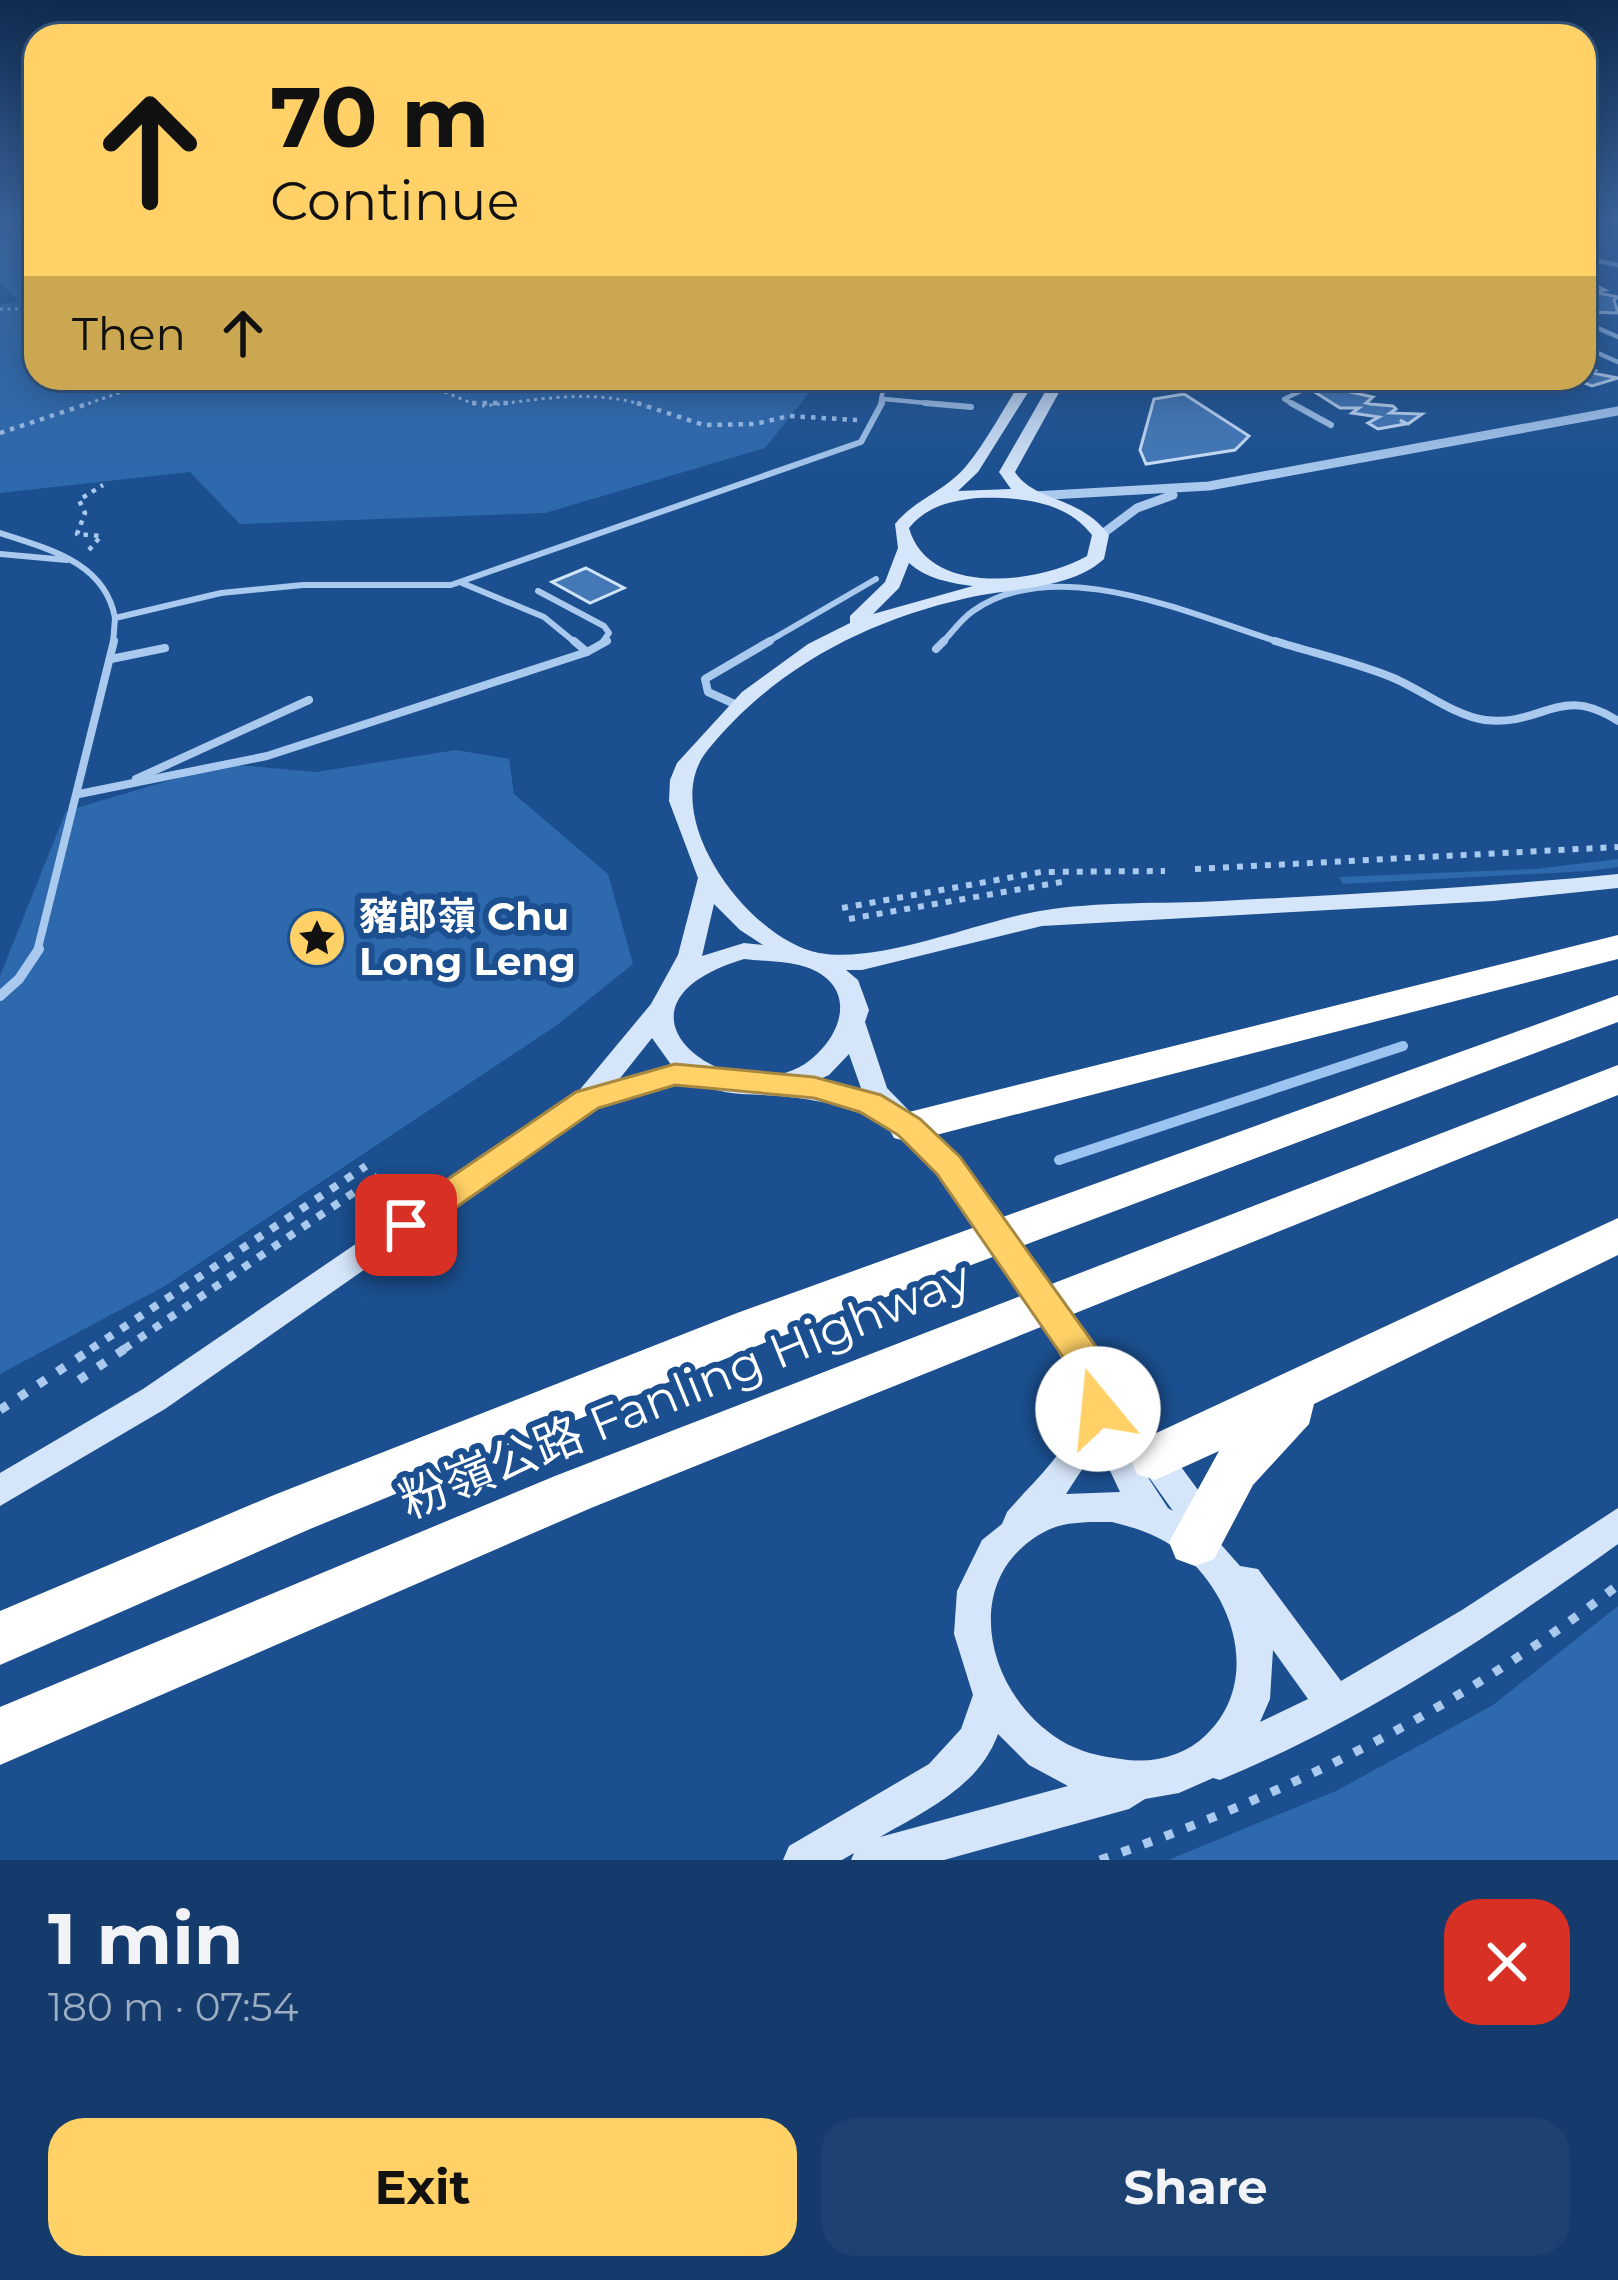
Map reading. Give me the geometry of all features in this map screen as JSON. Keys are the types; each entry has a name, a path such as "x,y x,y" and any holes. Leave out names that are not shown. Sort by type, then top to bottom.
{"highway":[{"path":"909,1127 1618,947"},
{"name":"粉嶺公路 Fanling Highway","path":"0,1639 292,1512 753,1327 1618,1008"},
{"name":"粉嶺公路 Fanling Highway","path":"0,1736 573,1492 1618,1079"},
{"path":"1155,1458 1618,1235"},
{"path":"1175,1530 1221,1488 1253,1441 1288,1412 1396,1342"}],"main road":[{"path":"934,501 972,469 1022,390"},
{"path":"1053,390 1007,472 1012,482 1033,496 1079,512 1101,535 1101,551 1076,572 911,605 851,626 781,670 740,706 698,748 678,791 708,880 738,918 848,986 869,1079 881,1100 948,1165 1334,1703"},
{"path":"851,626 892,584 905,550 901,528 918,508 980,493 1033,496"},
{"path":"905,550 933,570 954,577 1009,584"},
{"path":"0,1491 190,1375 587,1100 661,1012 689,955 708,880"},
{"path":"713,1078 675,1055 662,1034 661,1012 670,990 688,972 714,958 774,951 862,962 1042,919 1618,881"},
{"path":"762,1085 796,1080 825,1067 845,1049 857,1017 860,985 869,974 892,958 927,946"},
{"path":"587,1100 675,1075 713,1078 814,1088 852,1098 909,1127"},
{"path":"1094,1372 1121,1466 1175,1530 1227,1574 1250,1623 1257,1657 1252,1700 1232,1738 1193,1772 1108,1781 1061,1766 1021,1736 991,1697 974,1655 971,1613 981,1576 1086,1439 1098,1409 1094,1372"},
{"path":"1002,1544 1032,1520 1069,1508 1112,1506 1175,1530"},
{"path":"872,1860 1193,1772 1385,1674 1529,1588 1618,1524"},
{"path":"1250,1623 1296,1664 1336,1679 1385,1674"},
{"path":"803,1860 943,1778 976,1741 991,1697"}],"street":[{"path":"1101,535 1154,500 1209,486 1618,411"},
{"path":"1033,496 1209,486"}],"lane":[{"path":"115,618 221,593 303,585 460,582 861,442 884,390"},
{"path":"1303,390 1284,399 1331,425"},
{"path":"884,399 971,407"},
{"path":"0,532 78,561 110,594 115,618 111,659 42,945 19,979 0,995"},
{"path":"0,554 78,561"},
{"path":"740,706 708,692 705,680 876,579"},
{"path":"460,582 544,617 587,652"},
{"path":"935,650 974,610 1039,586 1100,588 1389,676 1480,720 1519,720 1552,707 1590,703 1618,721"},
{"path":"79,794 267,756 587,652 607,641 609,634 538,590"},
{"path":"549,596 566,590"},
{"path":"111,659 165,648"},
{"path":"79,794 145,777 309,700"}],"path":[{"path":"0,433 127,390"},
{"path":"440,390 480,406 578,395 623,398 704,425 755,424 789,416 873,423"},
{"path":"78,561 101,536 76,534 85,513 79,500 103,485"},
{"path":"1195,869 1618,847"},
{"path":"842,908 947,885 1042,872 1165,872"},
{"path":"849,919 1067,881"},
{"path":"0,1410 366,1166"},
{"path":"79,1380 378,1176"},
{"path":"1100,1860 1206,1825 1416,1728 1513,1665 1618,1585"}],"shaded area":[{"path":"0,306 24,306 24,390 811,390 765,448 545,513 240,524 190,472 0,493"},
{"path":"456,750 509,759 514,794 608,874 633,964 557,1025 165,1286 0,1374 0,976 66,811 225,764 316,772"},
{"path":"1618,859 1618,867 1589,871 1343,884 1339,877 1535,869"},
{"path":"1618,1606 1618,1860 1168,1860 1336,1791 1493,1705"}],"building":[{"path":"1596,306 1616,306 1618,313 1596,312"},
{"path":"1596,374 1618,378 1596,385"},
{"path":"1306,390 1342,390 1373,397 1366,403 1393,406 1396,409 1390,413 1422,414 1408,424 1400,420 1405,424 1378,429 1368,423 1379,417 1352,413 1359,408 1340,408"},
{"path":"1184,394 1249,436 1235,450 1146,464 1140,450 1154,399"},
{"path":"586,568 624,588 590,603 552,582"}],"waterway":[{"path":"1059,1160 1403,1046"}],"place":[{"name":"豬郎嶺 Chu Long Leng","path":"317,938"}],"route":[{"path":"406,1225 587,1100 675,1075 814,1088 870,1103 920,1135 948,1165 1094,1372 1098,1409"}]}
